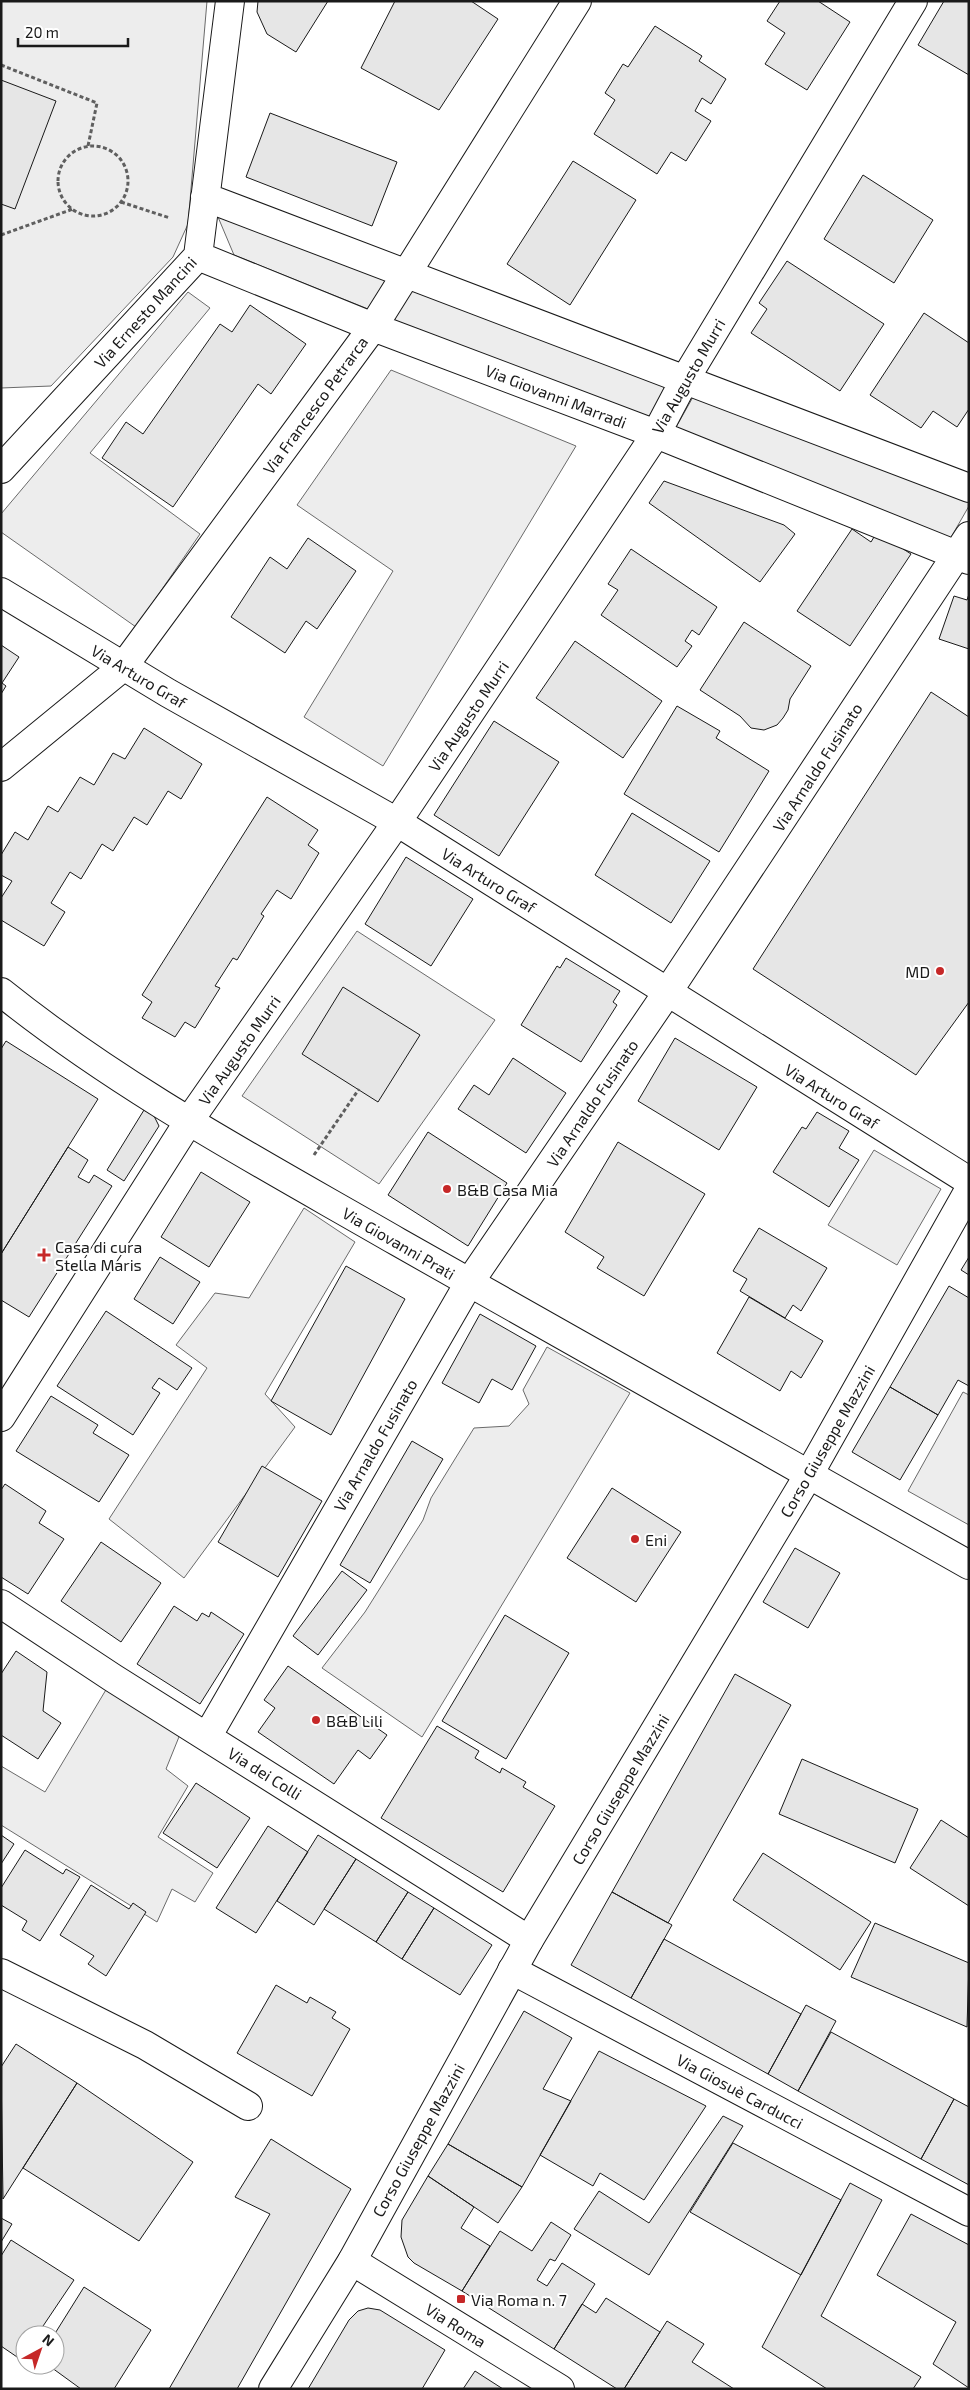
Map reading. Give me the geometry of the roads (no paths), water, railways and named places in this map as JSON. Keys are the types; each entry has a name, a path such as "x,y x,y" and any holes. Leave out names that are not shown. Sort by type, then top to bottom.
{"street":[{"name":"Via Ernesto Mancini","path":"1,469 198,256 230,1"},
{"name":"Via Francesco Petrarca","path":"1,768 122,667 373,327 405,272 577,1"},
{"name":"Via Augusto Murri","path":"1,1417 189,1121 397,822 656,434 684,381 913,1"},
{"path":"205,197 969,488"},
{"name":"Via Giovanni Marradi","path":"198,256 373,327 965,550"},
{"name":"Via Arnaldo Fusinato","path":"207,1737 469,1282 667,993 965,550"},
{"name":"Via Arturo Graf","path":"1,592 122,667 397,822 969,1181"},
{"name":"Via Giovanni Prati","path":"1,992 62,1038 189,1121 808,1476 969,1565"},
{"name":"Corso Giuseppe Mazzini","path":"273,2389 352,2261 529,1940 808,1476 969,1190"},
{"name":"Via dei Colli","path":"5,1614 207,1737 529,1940"},
{"name":"Via Giosuè Carducci","path":"512,1970 969,2212"},
{"path":"1,1973 136,2040 248,2106"},
{"name":"Via Roma","path":"352,2261 560,2389"}],"place":[{"name":"MD","path":"940,971"},
{"name":"B&B Casa Mia","path":"447,1189"},
{"name":"Casa di cura Stella Maris","path":"44,1255"},
{"name":"Eni","path":"635,1539"},
{"name":"B&B Lili","path":"316,1720"},
{"name":"Via Roma n. 7","path":"461,2299"}]}
